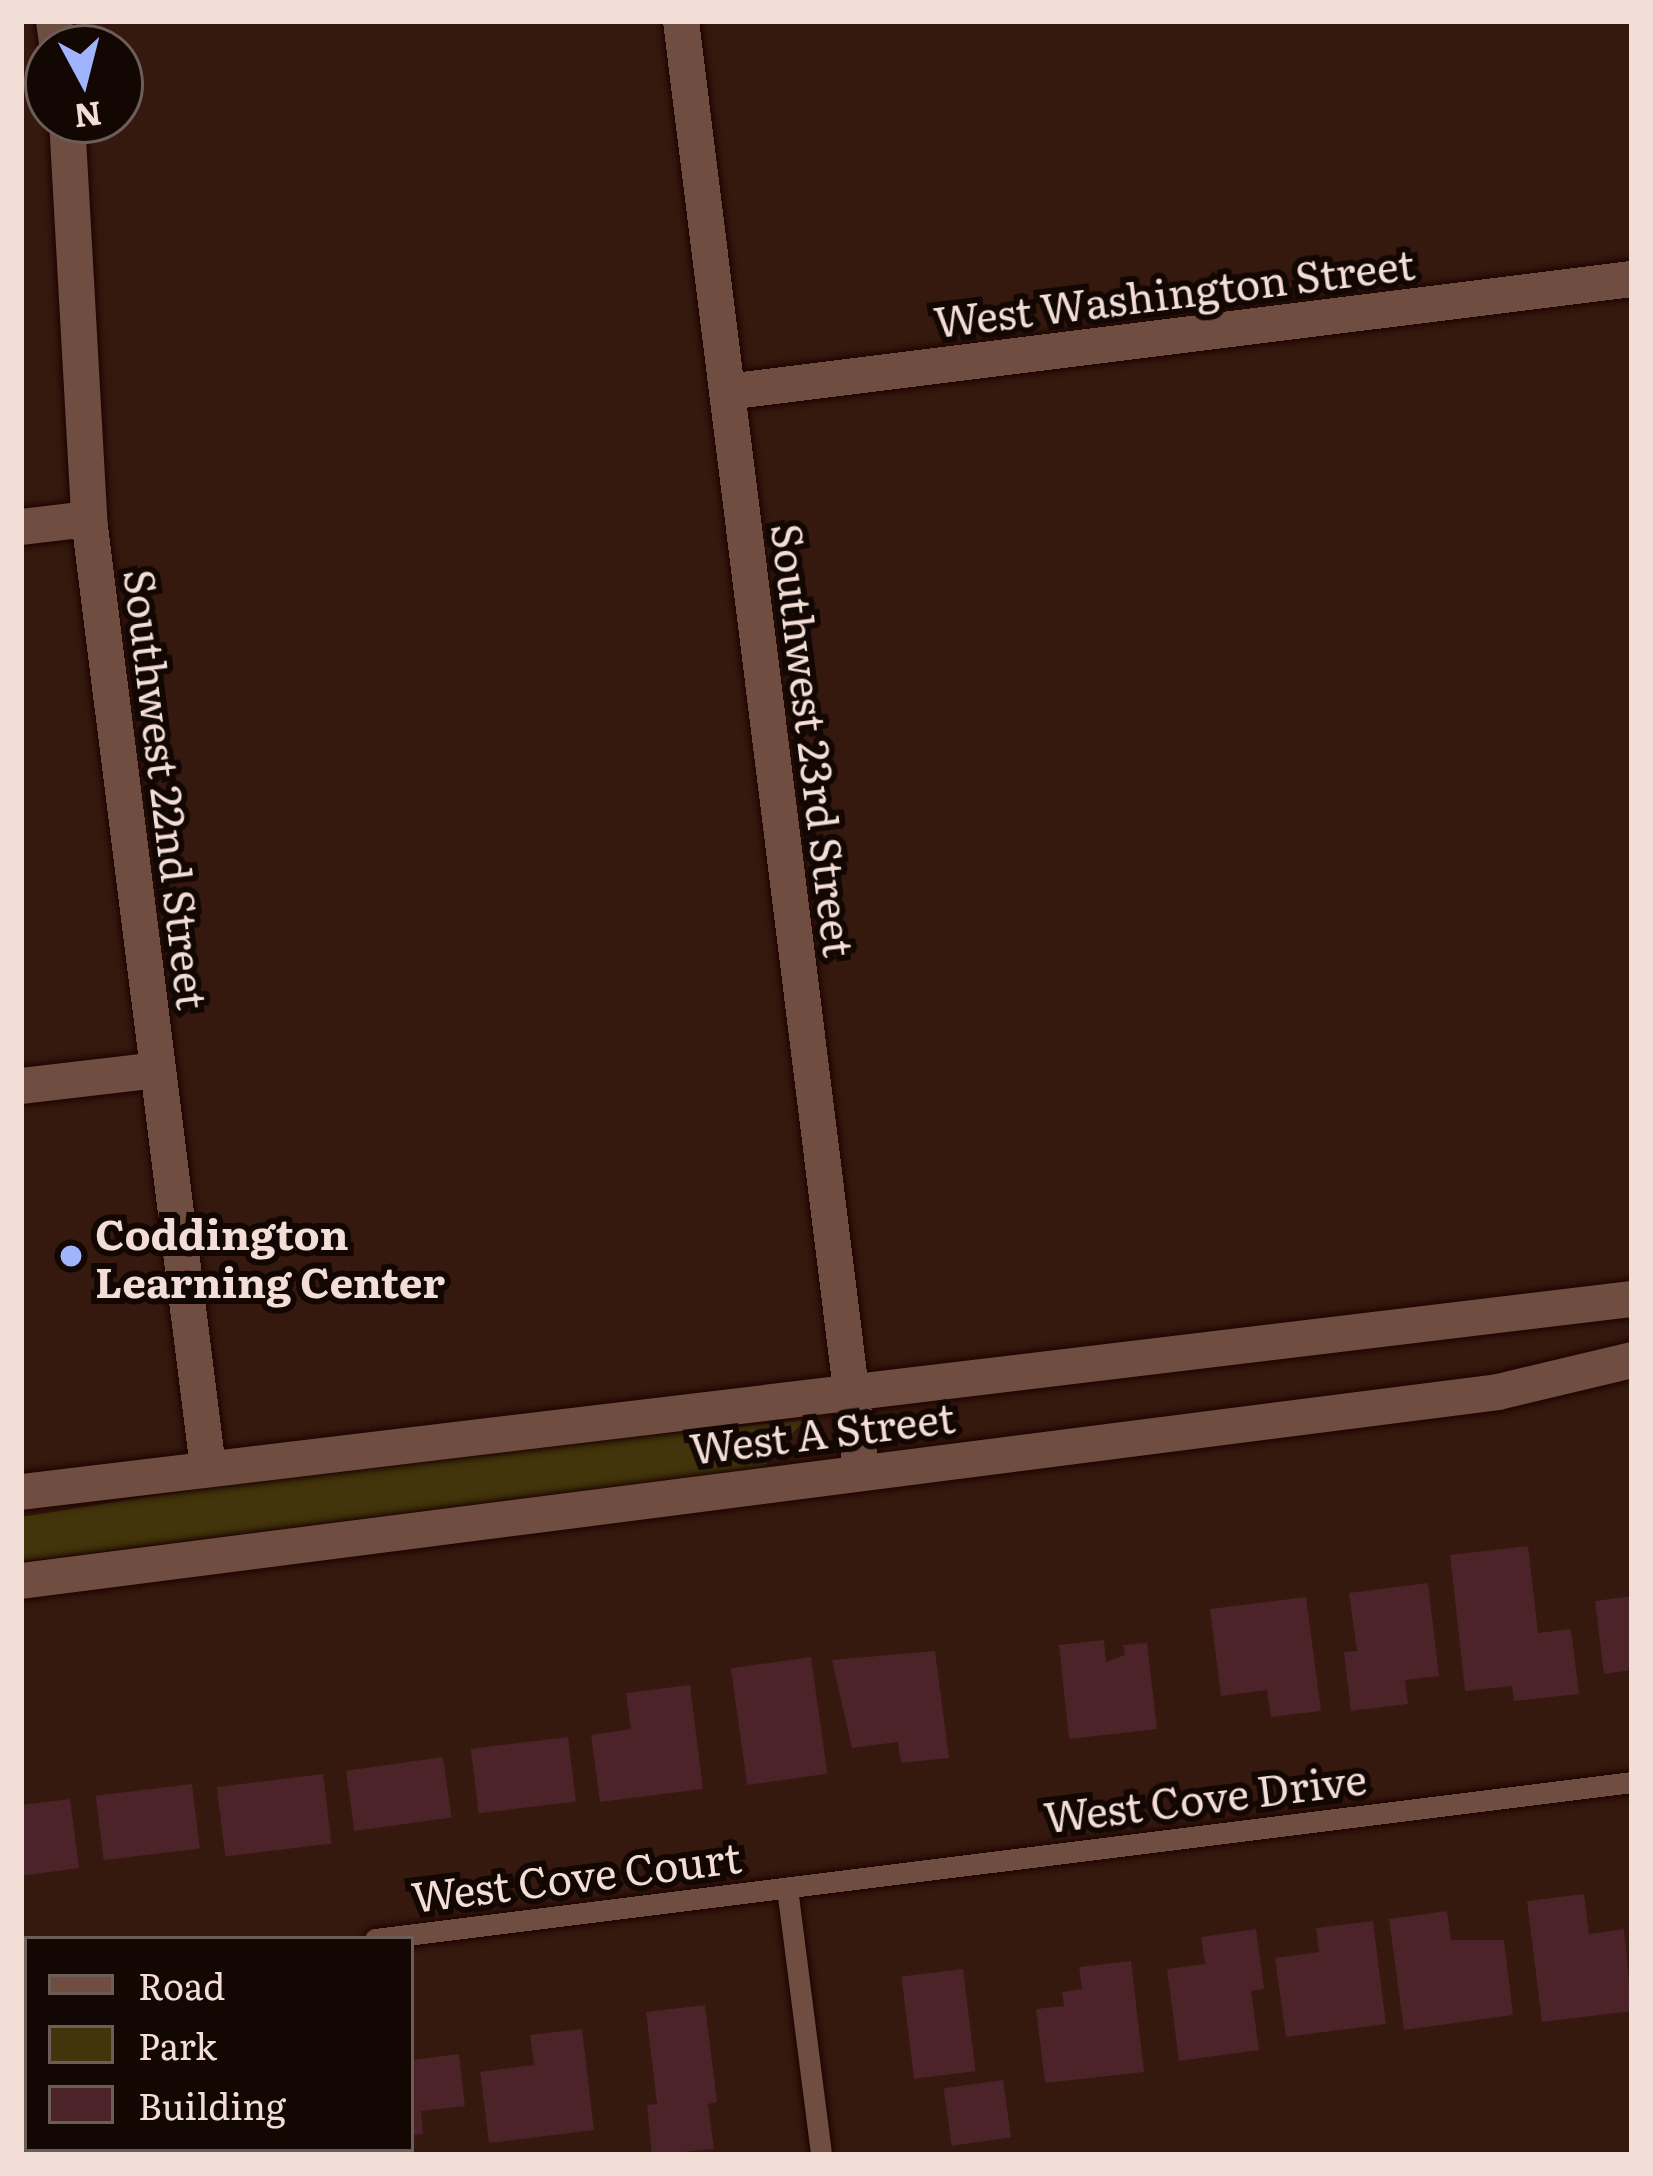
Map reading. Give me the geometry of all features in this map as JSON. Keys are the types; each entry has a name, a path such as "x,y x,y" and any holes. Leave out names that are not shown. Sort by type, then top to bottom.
{"street":[{"name":"Southwest 23rd Street","path":"681,21 861,1471"},
{"name":"Southwest 22nd Street","path":"68,144 89,519 208,1467"},
{"name":"West Washington Street","path":"727,392 1632,279"},
{"path":"21,527 89,519"},
{"path":"21,1086 158,1070"},
{"name":"West A Street","path":"21,1492 1632,1299"},
{"name":"West A Street","path":"21,1581 1498,1392 1632,1360"}],"lane":[{"name":"West Cove Drive","path":"788,1888 1632,1782"},
{"name":"West Cove Court","path":"399,1936 788,1888"},
{"path":"788,1888 821,2155"}],"green space":[{"path":"804,1420 763,1468 21,1562 21,1517 343,1466"}],"building":[{"path":"1528,1546 1538,1633 1571,1629 1579,1694 1514,1701 1512,1686 1465,1691 1450,1555"},
{"path":"1428,1583 1439,1676 1405,1680 1408,1704 1351,1711 1344,1652 1357,1651 1349,1593"},
{"path":"1632,1596 1632,1670 1604,1674 1595,1601"},
{"path":"1306,1597 1321,1711 1271,1717 1267,1690 1221,1696 1210,1609"},
{"path":"1104,1640 1106,1662 1125,1655 1123,1645 1147,1643 1157,1729 1069,1739 1059,1645"},
{"path":"935,1651 949,1758 901,1763 898,1742 852,1748 832,1660"},
{"path":"811,1657 827,1774 747,1785 731,1668"},
{"path":"690,1685 703,1789 600,1802 591,1735 631,1729 626,1693"},
{"path":"568,1737 576,1802 479,1813 471,1749"},
{"path":"443,1757 451,1817 354,1831 346,1771"},
{"path":"323,1774 332,1843 225,1857 217,1787"},
{"path":"192,1784 200,1849 104,1860 96,1796"},
{"path":"70,1799 79,1868 21,1876 21,1805"},
{"path":"1584,1894 1589,1934 1624,1929 1632,2011 1542,2022 1527,1901"},
{"path":"1447,1911 1451,1940 1504,1940 1513,2015 1404,2030 1389,1919"},
{"path":"1373,1921 1386,2024 1286,2037 1275,1958 1319,1952 1316,1928"},
{"path":"1256,1929 1264,1989 1251,1991 1259,2050 1179,2061 1167,1969 1205,1964 1201,1937"},
{"path":"1131,1961 1144,2072 1045,2083 1036,2009 1064,2006 1062,1992 1082,1989 1079,1967"},
{"path":"963,1969 976,2071 914,2079 901,1977"},
{"path":"705,2005 717,2102 708,2104 714,2149 652,2155 647,2105 657,2104 646,2012"},
{"path":"582,2029 594,2130 489,2143 480,2072 534,2065 530,2035"},
{"path":"459,2054 465,2106 421,2111 423,2134 414,2135 414,2060"},
{"path":"1003,2080 1011,2137 952,2146 944,2088"},
{"path":"243,2152 344,2152 344,2155"}],"place":[{"name":"Coddington Learning Center","path":"71,1256"}]}
